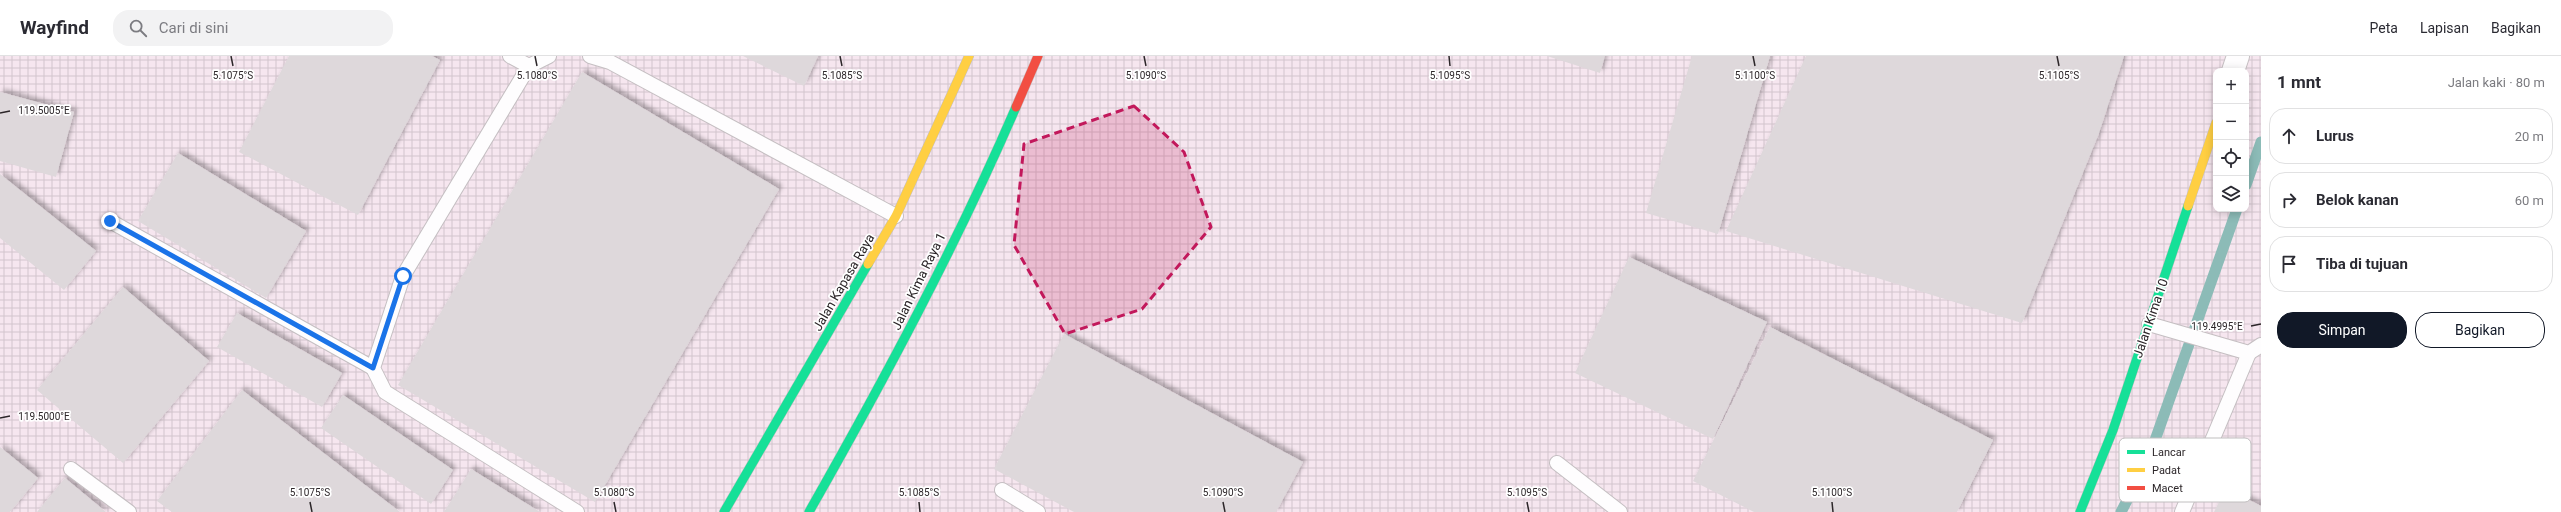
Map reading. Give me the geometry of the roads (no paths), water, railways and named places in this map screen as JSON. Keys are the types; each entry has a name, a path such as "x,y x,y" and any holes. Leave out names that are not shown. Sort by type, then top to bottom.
{"main road":[{"name":"Jalan Kapasa Raya","path":"724,512 896,216 969,56"},
{"name":"Jalan Kima Raya 1","path":"809,512 872,404 1006,132 1038,56"},
{"name":"Jalan Kima 10","path":"2080,512 2112,430 2213,132"}],"street":[{"path":"2234,68 2238,56"}],"lane":[{"path":"510,56 529,66"},
{"path":"373,368 403,276 529,66 549,56"},
{"path":"590,56 610,62 896,216"},
{"path":"110,221 373,368 385,392 577,512"},
{"path":"2148,324 2178,334 2222,345 2255,349 2215,438"},
{"path":"1557,462 1620,512"},
{"path":"71,469 128,512"},
{"path":"1002,490 1038,512"},
{"path":"2182,512 2186,502"}],"waterway":[{"path":"2249,176 2261,142"},
{"path":"2156,438 2236,212"},
{"path":"2121,512 2126,502"}]}
